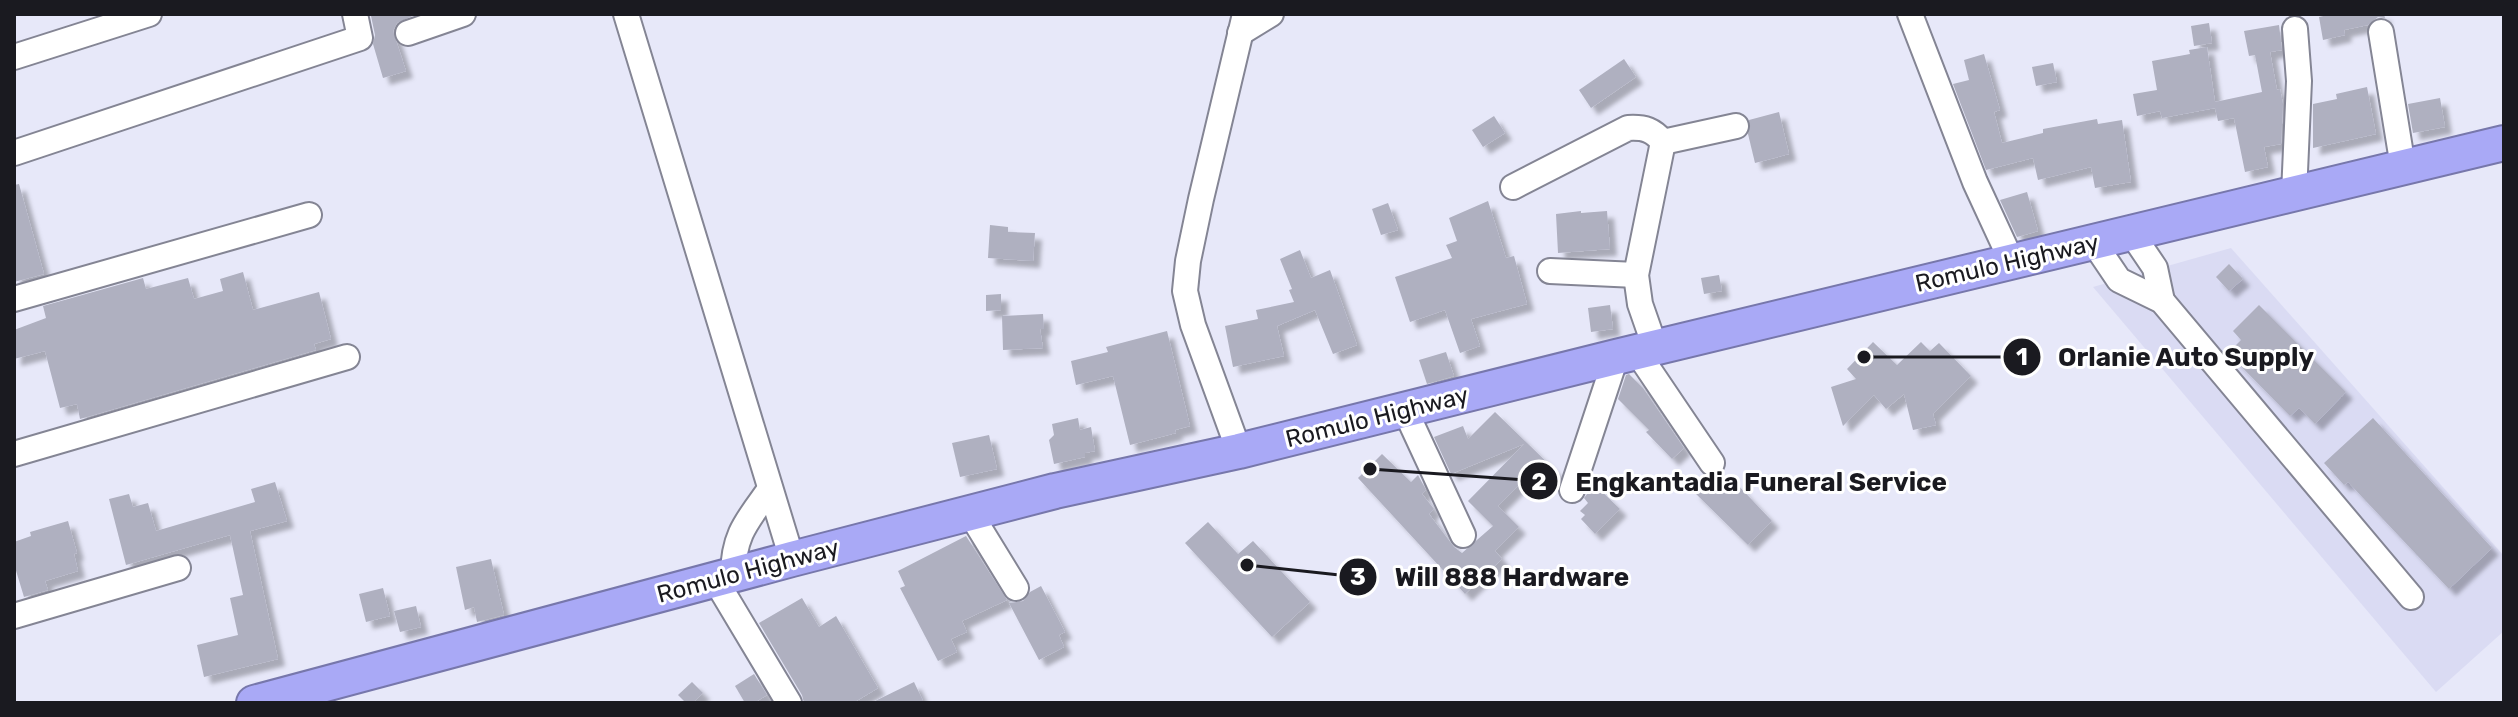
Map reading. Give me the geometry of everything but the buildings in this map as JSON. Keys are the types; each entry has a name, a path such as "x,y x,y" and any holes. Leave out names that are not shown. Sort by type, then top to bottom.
{"highway":[{"name":"Romulo Highway","path":"254,703 1055,491 1239,451 2504,143"}],"street":[{"path":"14,57 149,14"},
{"path":"14,153 360,38 355,14"},
{"path":"408,33 463,14"},
{"path":"626,14 792,559"},
{"path":"1239,451 1193,325 1185,291 1198,214 1243,24 1271,14"},
{"path":"1910,14 1975,182 2012,262"},
{"path":"2294,194 2299,81 2295,29"},
{"path":"2381,32 2403,167"},
{"path":"1663,142 1736,126"},
{"path":"1513,187 1628,128 1641,127 1654,132 1663,142"},
{"path":"1572,490 1636,352 1640,304 1636,275 1663,142"},
{"path":"14,299 309,215"},
{"path":"2132,234 2155,268 2162,301"},
{"path":"2094,243 2119,280 2162,301 2411,597"},
{"path":"1550,271 1636,275"},
{"path":"1636,352 1712,463"},
{"path":"14,454 347,357"},
{"path":"1405,410 1463,535"},
{"path":"770,489 738,539 724,579 789,703"},
{"path":"970,513 1016,588"},
{"path":"14,616 178,568"}],"shaded area":[{"path":"2231,248 2504,556 2504,631 2436,692 2093,287"}],"place":[{"name":"Orlanie Auto Supply","path":"1864,357"},
{"name":"Engkantadia Funeral Service","path":"1370,469"},
{"name":"Will 888 Hardware","path":"1247,565"}]}
